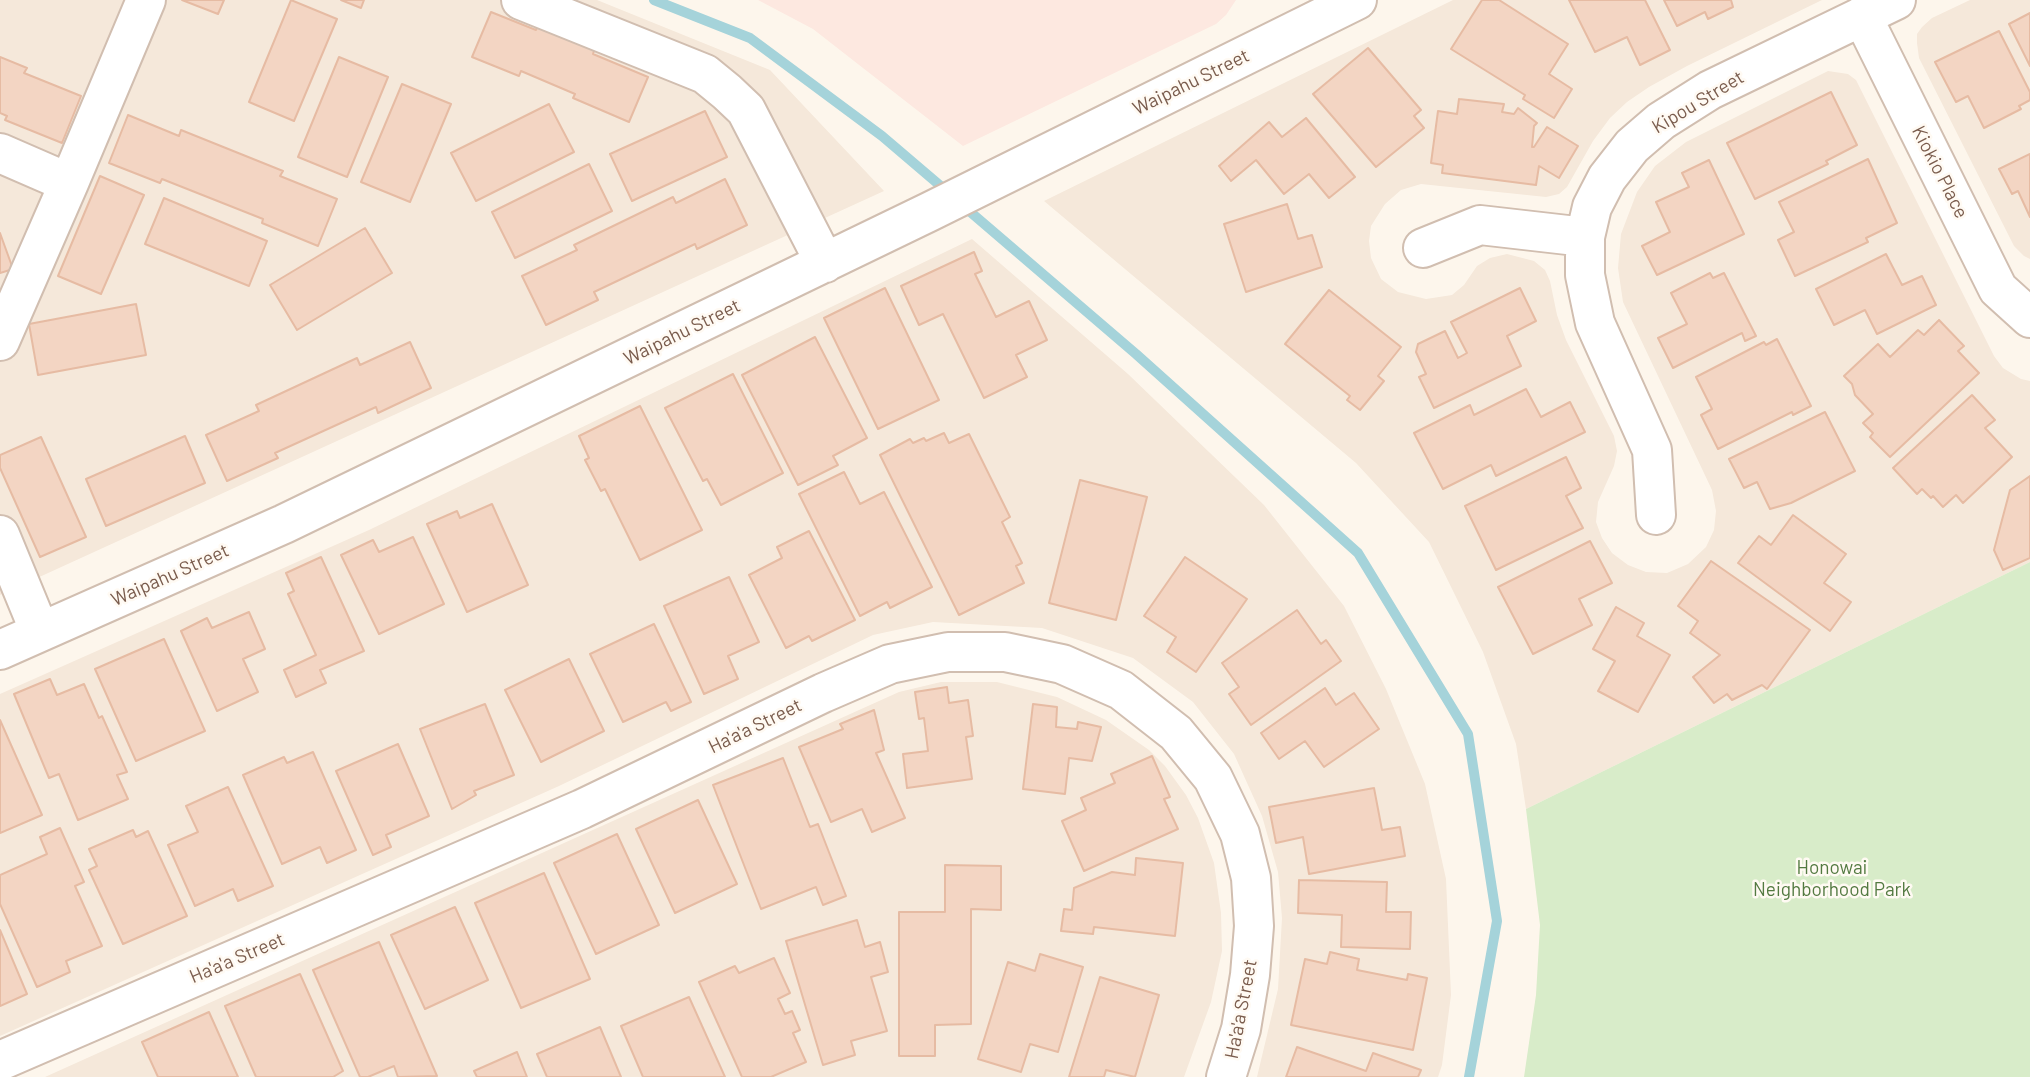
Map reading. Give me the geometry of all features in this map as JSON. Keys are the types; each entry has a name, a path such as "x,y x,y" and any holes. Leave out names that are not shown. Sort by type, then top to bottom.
{"street":[{"path":"0,341 146,0"},
{"path":"521,0 692,69 712,80 746,110 825,263"},
{"name":"Waipahu Street","path":"0,650 285,524 929,212 1318,9 1357,0"},
{"name":"Kipou Street","path":"1656,515 1652,450 1595,323 1585,275 1585,237 1592,207 1607,178 1632,146 1661,121 1710,90 1896,0"},
{"name":"Kiokio Place","path":"1862,16 1998,289 2030,318"},
{"path":"0,153 69,183"},
{"path":"1423,248 1480,225 1585,237"},
{"path":"0,535 40,632"},
{"name":"Ha'a'a Street","path":"0,1061 582,809 823,693 890,664 948,652 1005,652 1062,664 1121,690 1176,733 1213,778 1240,834 1251,878 1254,926 1251,975 1241,1029 1226,1077"}],"shaded area":[{"path":"0,0 597,0 770,70 884,191 0,595"},
{"path":"758,0 1236,0 1216,24 963,146 813,29"},
{"path":"1453,0 1822,0 1687,66 1627,102 1610,118 1593,141 1567,187 1559,194 1546,197 1421,184 1401,190 1385,204 1371,226 1371,258 1381,279 1398,292 1426,299 1452,295 1464,285 1477,266 1490,258 1507,254 1534,261 1545,270 1566,340 1614,436 1617,451 1614,466 1598,502 1596,522 1612,553 1628,565 1646,572 1667,573 1688,564 1706,547 1714,530 1716,511 1712,490 1623,302 1618,268 1621,234 1637,192 1655,166 1686,142 1828,71 1848,74 1856,80 1994,356 2003,368 2021,379 2030,381 2030,562 1526,809 1516,744 1483,652 1429,542 1356,463 1044,201"},
{"path":"1970,0 2030,0 2030,259 2014,246 1919,58 1917,34 1922,27 1932,18"},
{"path":"972,239 1128,374 1264,505 1344,606 1386,689 1425,784 1446,879 1451,995 1438,1077 1257,1077 1278,989 1282,918 1278,872 1262,816 1234,754 1193,702 1133,658 1042,628 933,622 873,635 559,786 0,1036 0,694 369,530"},
{"path":"941,682 997,682 1057,697 1106,720 1149,750 1165,766 1186,795 1198,818 1214,863 1221,913 1222,951 1211,1002 1184,1077 45,1077 899,692"}],"green space":[{"name":"Honowai Neighborhood Park","path":"2030,562 2030,1077 1524,1077 1536,995 1540,925 1526,809"}],"building":[{"path":"182,0 224,0 218,14"},
{"path":"291,0 337,19 294,121 249,102"},
{"path":"341,0 364,0 361,8"},
{"path":"1482,0 1499,0 1568,44 1549,74 1572,89 1554,118 1523,99 1525,95 1451,49"},
{"path":"1569,0 1645,0 1670,50 1640,65 1627,37 1595,52"},
{"path":"1664,0 1731,0 1733,7 1708,19 1705,12 1677,26"},
{"path":"491,12 536,30 538,25 595,48 593,54 648,77 629,122 573,98 575,94 521,71 519,76 472,57"},
{"path":"2030,13 2030,66 2009,24"},
{"path":"1999,31 2030,92 2030,100 2019,106 2021,109 1984,128 1968,96 1956,102 1935,62"},
{"path":"1368,48 1421,110 1414,116 1424,128 1376,167 1313,94"},
{"path":"0,57 27,68 24,73 81,96 62,143 5,120 7,116 0,113"},
{"path":"339,57 388,77 347,177 298,157"},
{"path":"402,84 451,104 410,202 361,182"},
{"path":"1831,92 1857,145 1826,161 1828,164 1755,199 1727,143"},
{"path":"1459,99 1504,104 1502,112 1514,114 1518,108 1537,123 1534,126 1532,147 1547,127 1578,146 1559,178 1539,166 1536,185 1442,173 1443,165 1431,163 1438,111 1457,114"},
{"path":"549,104 574,152 476,201 451,153"},
{"path":"705,111 727,157 632,201 610,154"},
{"path":"128,115 179,136 181,130 283,171 280,176 337,199 318,246 262,223 263,219 162,179 160,183 109,163"},
{"path":"1306,118 1355,177 1329,198 1309,174 1284,194 1256,160 1231,181 1219,166 1269,122 1282,137"},
{"path":"2030,154 2030,217 2018,191 2012,194 1999,169"},
{"path":"1868,159 1897,223 1866,238 1868,242 1795,276 1778,240 1794,232 1779,202"},
{"path":"1709,160 1744,234 1657,275 1642,246 1670,232 1656,202 1689,187 1682,173"},
{"path":"589,164 612,211 515,258 492,212"},
{"path":"100,176 144,195 101,294 58,276"},
{"path":"725,179 747,225 697,249 695,244 594,292 598,300 546,325 522,276 577,250 574,245 673,197 676,203"},
{"path":"164,198 267,241 249,286 145,244"},
{"path":"1287,204 1298,239 1312,235 1322,267 1246,292 1224,224"},
{"path":"365,228 392,273 297,330 270,285"},
{"path":"0,233 13,269 0,273"},
{"path":"974,252 982,271 975,274 996,317 1029,301 1047,340 1016,355 1027,377 984,398 943,314 919,325 901,286"},
{"path":"1886,254 1902,285 1922,276 1936,305 1877,334 1865,310 1834,325 1816,289"},
{"path":"1710,273 1713,278 1724,273 1756,336 1745,341 1742,333 1673,368 1658,338 1687,324 1671,293"},
{"path":"885,288 939,400 878,429 824,318"},
{"path":"1520,288 1536,321 1507,336 1521,366 1434,408 1419,377 1426,374 1416,352 1418,344 1445,331 1458,358 1467,353 1451,322"},
{"path":"1329,290 1401,347 1378,376 1384,381 1360,410 1347,400 1350,396 1285,344"},
{"path":"136,304 146,355 38,375 29,324"},
{"path":"1939,320 1964,346 1958,351 1979,373 1890,457 1870,437 1873,433 1863,423 1873,414 1855,395 1852,384 1844,376 1878,344 1890,357 1918,330 1924,335"},
{"path":"815,337 867,438 833,456 838,465 798,485 742,375"},
{"path":"1777,339 1811,406 1793,415 1792,412 1718,449 1701,415 1712,409 1696,377 1764,342 1766,345"},
{"path":"410,342 431,388 378,413 376,407 275,453 278,458 227,481 206,435 259,411 256,405 357,358 360,365"},
{"path":"733,374 783,473 721,505 707,479 703,481 665,408"},
{"path":"1526,389 1541,417 1570,402 1585,432 1496,476 1491,465 1443,489 1414,433 1470,405 1474,415"},
{"path":"1972,395 1995,420 1985,428 2012,457 1963,503 1956,495 1943,507 1922,489 1917,494 1893,468"},
{"path":"640,406 702,530 640,560 605,489 601,491 585,460 589,458 579,436"},
{"path":"1825,412 1855,471 1791,503 1770,509 1757,482 1744,488 1729,459"},
{"path":"944,433 949,443 969,434 1010,517 1002,522 1022,563 1016,566 1024,583 959,615 880,455 910,439 913,443 924,438 926,441"},
{"path":"185,436 205,483 106,526 86,479"},
{"path":"41,437 86,537 40,557 0,468 0,455"},
{"path":"1566,457 1581,488 1566,496 1583,528 1496,570 1465,506"},
{"path":"844,472 860,504 884,492 932,587 890,608 887,602 860,616 799,494"},
{"path":"2030,476 2030,558 2003,570 1994,550 2010,490"},
{"path":"1080,480 1147,497 1116,620 1049,603"},
{"path":"492,504 528,585 467,612 427,524 457,511 460,518"},
{"path":"1793,515 1846,554 1824,583 1851,602 1830,631 1738,563 1759,536 1771,545"},
{"path":"809,531 855,620 812,641 809,636 786,648 749,575 782,558 777,547"},
{"path":"413,537 444,604 379,634 341,555 373,540 379,552"},
{"path":"1590,541 1612,583 1579,599 1592,625 1533,654 1498,587"},
{"path":"321,557 364,651 320,670 326,683 296,697 284,670 316,655 288,594 294,591 286,573"},
{"path":"1185,557 1247,599 1196,672 1167,652 1176,637 1144,616"},
{"path":"1711,561 1810,630 1767,689 1762,685 1732,700 1727,694 1714,703 1693,677 1720,655 1690,633 1698,621 1678,606"},
{"path":"729,577 759,642 728,656 738,679 704,694 664,606"},
{"path":"1616,607 1644,623 1637,636 1670,655 1638,712 1598,691 1615,661 1593,649"},
{"path":"1297,610 1321,644 1326,640 1341,661 1251,725 1229,694 1239,687 1222,663"},
{"path":"249,612 265,649 243,659 258,692 217,711 181,631 207,618 212,628"},
{"path":"654,624 691,702 671,711 666,702 623,722 590,654"},
{"path":"164,639 205,731 136,761 95,669"},
{"path":"569,659 604,731 541,762 505,690"},
{"path":"50,679 57,695 84,684 99,718 102,716 127,772 117,775 128,799 78,820 59,774 49,778 14,694"},
{"path":"947,687 949,703 968,700 973,736 966,737 972,779 907,788 903,754 928,751 924,718 919,719 915,692"},
{"path":"1325,688 1336,705 1354,693 1379,729 1324,767 1305,741 1279,759 1261,733"},
{"path":"485,704 514,775 474,791 476,795 452,809 420,729"},
{"path":"1033,704 1057,707 1056,727 1077,729 1078,722 1101,727 1092,761 1069,758 1065,794 1023,789"},
{"path":"874,710 884,750 876,753 905,818 872,832 862,809 831,822 799,747 843,729 840,724"},
{"path":"0,720 42,815 0,833"},
{"path":"398,744 429,816 386,835 391,847 373,855 336,771"},
{"path":"313,752 356,850 327,863 320,847 282,864 243,775 284,757 287,763"},
{"path":"1152,756 1170,797 1164,799 1178,829 1084,871 1062,821 1086,810 1081,798 1115,783 1111,774"},
{"path":"783,758 810,827 818,824 846,896 823,905 816,887 761,909 713,785"},
{"path":"228,787 273,886 238,901 233,889 195,906 168,845 198,832 186,806"},
{"path":"1374,788 1382,830 1400,827 1405,856 1309,874 1303,837 1276,843 1269,807"},
{"path":"698,800 737,884 675,913 636,829"},
{"path":"60,828 84,882 75,886 102,946 66,961 70,972 37,987 0,904 0,875 47,854 40,837"},
{"path":"133,830 136,837 148,831 187,916 123,944 89,870 97,866 89,849"},
{"path":"617,834 659,925 596,954 554,863"},
{"path":"1136,858 1183,863 1175,936 1094,927 1093,934 1061,931 1064,909 1072,910 1074,888 1112,872 1135,875"},
{"path":"945,865 1001,866 1001,910 971,909 971,1024 935,1025 935,1056 899,1056 899,912 945,912"},
{"path":"544,873 590,979 521,1008 475,903"},
{"path":"1299,880 1387,882 1386,912 1411,912 1410,949 1341,947 1342,915 1298,913"},
{"path":"455,907 488,980 425,1009 391,935"},
{"path":"857,920 865,947 880,942 888,972 871,977 887,1031 851,1041 855,1055 823,1065 786,941"},
{"path":"0,930 27,994 0,1006"},
{"path":"379,942 437,1076 398,1077 394,1066 368,1077 360,1077 313,970"},
{"path":"1330,952 1359,959 1357,970 1407,980 1408,974 1427,978 1413,1050 1291,1025 1305,959 1327,964"},
{"path":"1040,954 1083,967 1058,1052 1030,1044 1021,1072 978,1059 1008,962 1035,971"},
{"path":"774,958 790,993 778,999 785,1014 792,1011 800,1030 793,1033 806,1062 771,1077 742,1077 699,982 735,966 739,973"},
{"path":"300,974 343,1071 333,1077 256,1077 225,1006"},
{"path":"1100,977 1159,995 1135,1077 1106,1070 1104,1077 1069,1077"},
{"path":"689,997 725,1077 643,1077 621,1026"},
{"path":"209,1012 238,1077 158,1077 142,1042"},
{"path":"600,1027 621,1077 547,1077 537,1054"},
{"path":"1297,1047 1366,1071 1373,1053 1421,1070 1418,1077 1286,1077"},
{"path":"517,1052 527,1077 477,1077 474,1071"}],"waterway":[{"path":"654,0 750,38 882,136 950,194"},
{"path":"961,204 1136,354 1358,553 1468,734 1497,921 1469,1077"}]}
